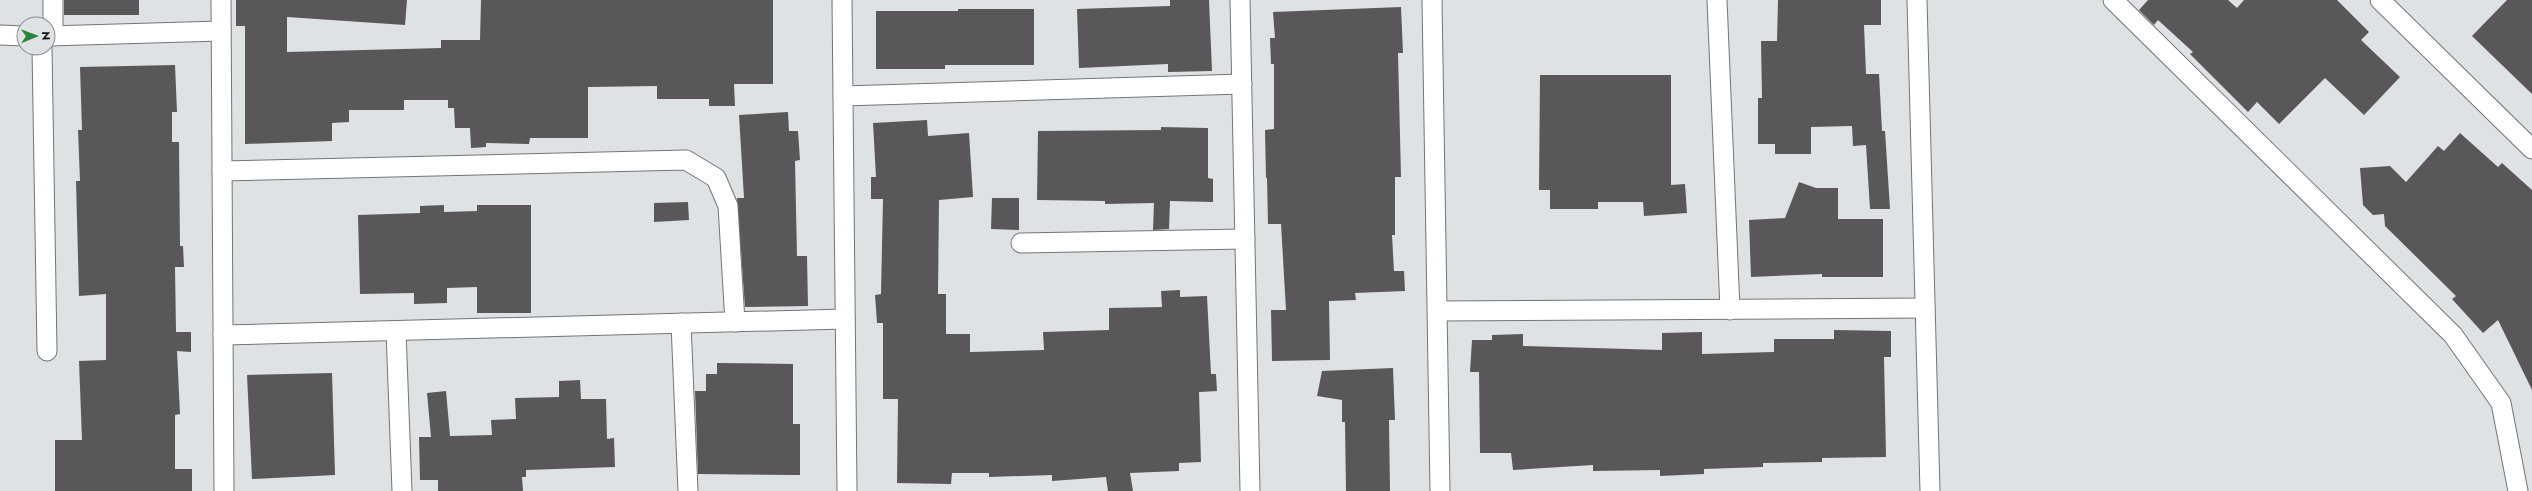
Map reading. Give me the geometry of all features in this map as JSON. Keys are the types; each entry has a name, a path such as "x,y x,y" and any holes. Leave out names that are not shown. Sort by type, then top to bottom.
{"street":[{"path":"51,16 53,0"},
{"path":"221,0 224,491"},
{"path":"842,0 847,491"},
{"path":"1240,0 1250,491"},
{"path":"1432,0 1440,491"},
{"path":"1717,0 1730,310"},
{"path":"1917,0 1930,491"},
{"path":"2113,0 2453,335 2501,403 2518,491"},
{"path":"2380,0 2532,149"},
{"path":"56,40 222,31"},
{"path":"0,35 16,36"},
{"path":"47,352 48,56"},
{"path":"843,96 1242,84"},
{"path":"222,171 686,160 716,178 728,206 735,322"},
{"path":"1021,243 1245,239"},
{"path":"1438,311 1925,308"},
{"path":"223,335 845,319"},
{"path":"681,323 688,491"},
{"path":"396,331 402,491"}],"building":[{"path":"64,0 139,0 139,15 64,15"},
{"path":"236,0 407,0 405,25 287,17 287,52 441,48 441,40 480,40 481,0 773,0 773,84 734,84 735,106 709,106 709,99 657,99 657,86 588,87 588,138 530,138 529,144 486,143 486,147 471,148 470,128 455,128 454,108 448,108 448,100 404,100 404,110 349,110 349,122 332,123 332,141 245,144 245,26 236,26"},
{"path":"1170,0 1209,0 1212,71 1168,72 1168,64 1079,68 1077,9 1170,6"},
{"path":"1778,0 1881,0 1881,25 1864,25 1866,74 1879,74 1882,131 1885,131 1890,209 1870,209 1866,145 1853,146 1852,126 1811,127 1811,154 1775,154 1775,144 1758,144 1758,98 1762,98 1761,41 1777,41"},
{"path":"2148,0 2228,0 2237,8 2244,0 2337,0 2369,32 2361,40 2400,77 2364,115 2325,78 2279,124 2257,102 2248,112 2190,54 2193,52 2158,20 2154,25 2139,10"},
{"path":"2507,0 2532,0 2532,94 2472,36"},
{"path":"1401,7 1403,53 1398,53 1401,177 1395,177 1395,235 1392,235 1394,271 1404,271 1405,291 1355,293 1356,300 1329,301 1330,360 1272,361 1271,310 1286,310 1281,224 1268,224 1265,130 1274,129 1274,64 1271,64 1270,38 1275,38 1273,12"},
{"path":"958,9 1034,9 1034,65 945,65 945,69 876,69 876,11 958,11"},
{"path":"175,65 177,112 172,112 172,142 179,142 180,246 183,246 184,267 175,267 176,332 191,332 191,352 177,351 180,414 175,415 175,469 192,469 192,491 55,491 55,440 82,440 79,361 106,360 106,294 79,296 76,181 80,181 78,130 82,130 80,67"},
{"path":"1540,75 1671,75 1671,185 1685,184 1687,213 1644,216 1643,202 1598,202 1598,209 1550,209 1550,190 1539,190"},
{"path":"788,112 789,131 798,131 800,160 795,161 797,256 807,256 808,306 745,307 737,198 744,198 739,115"},
{"path":"927,120 928,136 969,133 973,197 939,200 938,294 946,294 946,334 970,334 970,352 1044,350 1043,332 1109,330 1109,308 1162,307 1161,291 1180,290 1180,297 1207,296 1211,374 1216,374 1217,391 1199,392 1201,462 1179,463 1179,471 1130,473 1133,491 1108,491 1106,477 1052,481 1052,475 989,477 989,473 952,473 951,484 897,483 898,399 883,399 883,323 877,323 875,295 881,294 883,199 871,199 871,177 876,177 873,123"},
{"path":"1161,127 1208,128 1208,178 1213,179 1213,202 1170,201 1169,229 1153,230 1154,203 1105,204 1105,201 1037,200 1038,131 1161,130"},
{"path":"2460,133 2498,167 2502,163 2532,190 2532,390 2498,320 2483,333 2452,299 2456,296 2385,226 2384,214 2373,215 2363,205 2360,168 2390,166 2406,182 2438,146 2444,151"},
{"path":"1799,182 1816,188 1838,188 1838,219 1883,219 1883,277 1822,277 1822,274 1751,277 1749,220 1785,218"},
{"path":"992,198 1019,198 1019,230 991,229"},
{"path":"688,202 689,220 654,222 654,203"},
{"path":"444,205 444,212 477,211 477,205 531,205 531,313 477,313 477,287 447,288 447,303 414,304 414,293 360,294 358,215 420,213 420,206"},
{"path":"1834,330 1891,331 1891,357 1884,357 1886,457 1822,458 1822,462 1763,463 1763,467 1704,469 1704,474 1660,476 1660,470 1593,471 1593,465 1513,470 1511,453 1480,453 1479,372 1470,372 1472,340 1492,340 1492,335 1523,334 1523,346 1662,350 1662,333 1702,332 1702,354 1774,352 1774,339 1834,339"},
{"path":"717,363 793,364 793,424 800,424 800,475 698,474 695,391 706,391 706,374 717,374"},
{"path":"1393,368 1395,420 1389,420 1390,491 1346,491 1345,422 1342,422 1342,400 1317,396 1322,371"},
{"path":"332,373 335,475 252,479 247,375"},
{"path":"580,380 581,399 606,399 607,439 614,438 615,467 526,470 526,477 522,477 523,491 438,491 438,480 420,480 419,437 431,437 427,393 446,391 450,436 492,435 491,420 516,419 515,398 559,397 559,381"}]}
